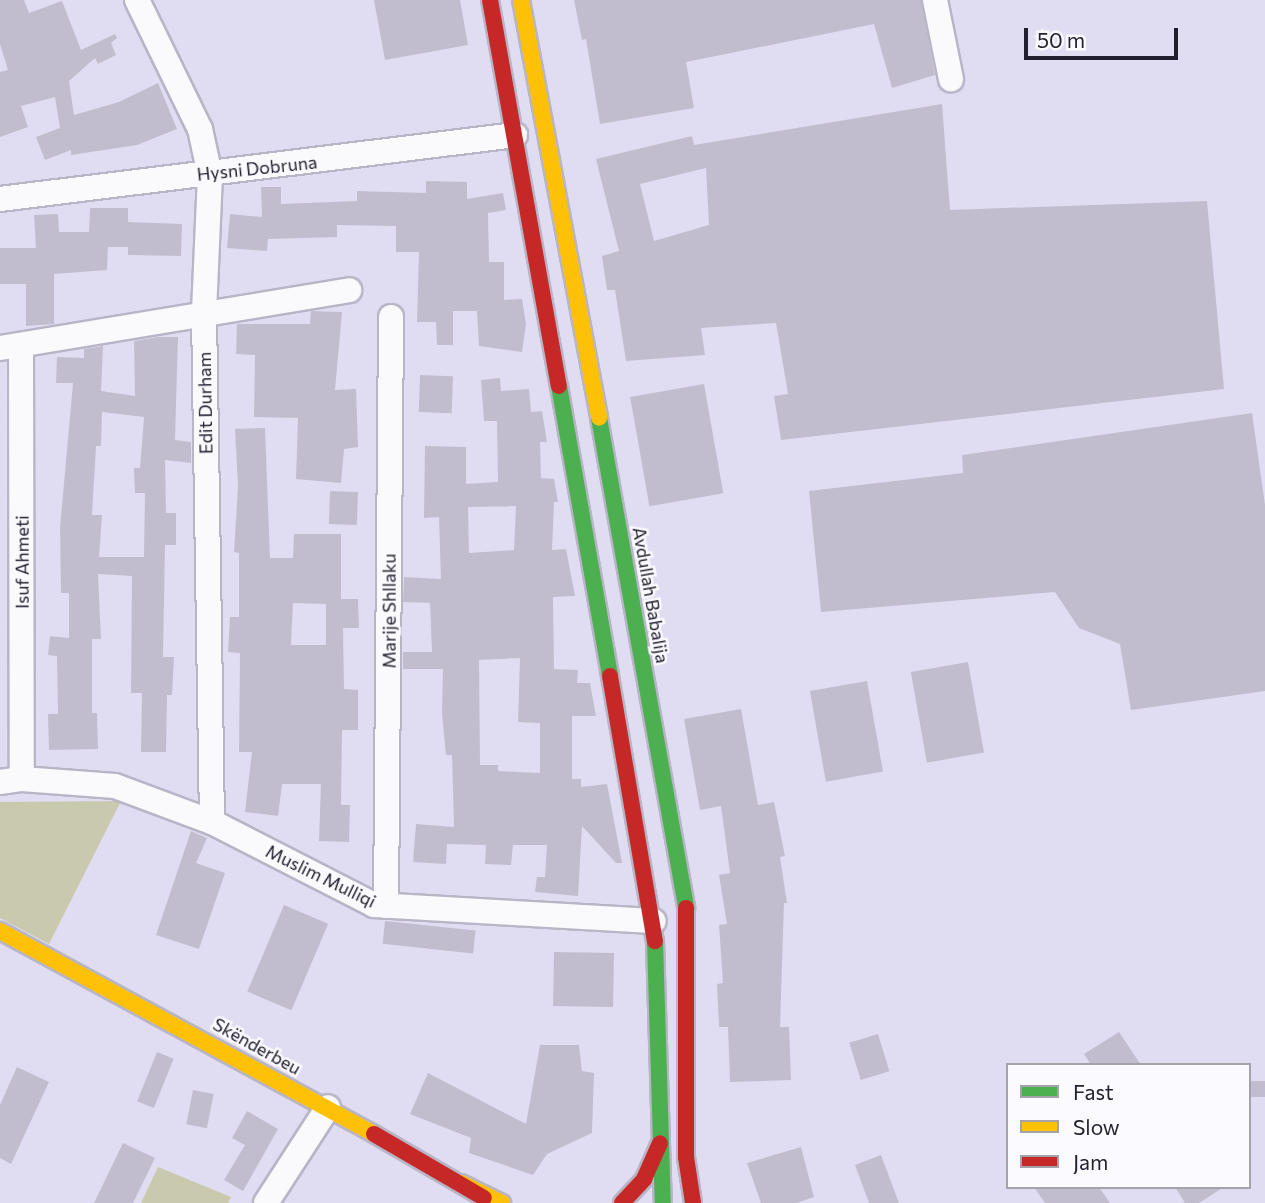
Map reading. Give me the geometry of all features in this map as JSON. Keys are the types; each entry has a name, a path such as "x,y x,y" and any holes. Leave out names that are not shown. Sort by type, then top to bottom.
{"main road":[{"path":"490,0 654,922 663,1136 663,1203"},
{"name":"Avdullah Babalija","path":"521,0 556,174 686,909 686,1157 693,1203"},
{"name":"Skënderbeu","path":"0,931 320,1120 461,1183 492,1203"},
{"path":"0,951 85,997"},
{"path":"622,1203 644,1179 663,1136"},
{"path":"461,1183 502,1203"}],"street":[{"name":"Edit Durham","path":"137,0 200,129 210,175 204,313 212,822"},
{"path":"935,0 951,79"},
{"name":"Hysni Dobruna","path":"0,199 515,135"},
{"path":"11,346 349,290"},
{"name":"Marije Shllaku","path":"386,906 391,317"},
{"name":"Isuf Ahmeti","path":"11,346 11,781"},
{"name":"Muslim Mulliqi","path":"11,781 115,786 212,822 374,905 654,922"},
{"path":"265,1203 320,1120"}],"green space":[{"path":"121,801 49,944 0,918 0,802"},
{"path":"158,1167 231,1197 228,1203 141,1203"}],"building":[{"path":"0,0 24,0 29,13 62,1 81,50 115,34 117,38 111,43 116,55 98,64 95,58 69,81 74,115 119,102 158,83 177,129 137,145 71,155 71,150 45,160 36,137 60,128 55,97 21,106 28,127 0,137 0,72 8,70 0,44"},
{"path":"374,0 460,0 468,45 385,60"},
{"path":"574,0 921,0 935,75 892,88 874,24 686,62 694,108 600,124 586,39 582,40"},
{"path":"942,104 950,210 1207,201 1224,389 781,440 774,396 788,394 776,323 701,328 705,355 626,361 615,290 607,290 602,256 619,251 596,159 692,136 694,145","holes":["706,168 709,225 654,241 640,184"]},
{"path":"426,181 467,182 467,199 503,193 506,210 488,213 489,262 504,262 504,300 522,299 526,324 522,352 479,346 477,311 453,311 453,345 437,345 436,322 417,322 419,252 396,252 396,226 337,225 337,237 268,239 267,251 227,248 230,214 262,217 261,187 281,187 281,204 357,201 357,191 426,193"},
{"path":"90,208 128,208 128,222 182,224 181,256 128,255 128,247 108,247 107,270 54,274 54,324 26,326 26,284 0,284 0,248 36,248 34,215 58,214 59,232 89,232"},
{"path":"311,311 342,312 335,390 356,389 358,447 344,449 341,483 296,479 298,418 254,417 255,355 236,354 237,324 310,324"},
{"path":"178,337 175,440 191,442 191,463 165,460 166,513 176,513 176,545 165,545 163,657 174,657 172,695 167,695 166,752 141,752 142,693 131,693 132,576 98,574 101,639 92,639 92,713 97,713 98,749 49,750 48,714 58,714 57,656 48,655 50,636 69,638 69,593 61,593 60,528 73,383 56,383 57,357 84,358 84,349 103,346 101,391 135,396 134,341","holes":["102,412 144,417 140,468 134,468 135,493 145,493 144,557 99,557 102,515 92,515 96,446 101,446"]},
{"path":"420,375 453,376 452,413 419,412"},
{"path":"500,378 501,391 529,389 531,412 542,411 547,442 540,442 541,478 554,479 558,502 554,502 552,550 566,549 575,596 553,597 554,669 578,670 577,683 590,683 596,716 572,716 572,779 581,779 581,787 607,784 622,863 616,863 582,826 578,896 535,892 537,877 545,877 547,845 513,845 511,865 485,864 486,845 447,844 446,864 413,862 416,824 454,827 452,755 446,755 442,714 443,669 403,669 403,652 432,652 430,603 403,602 404,577 441,579 439,517 424,518 425,446 466,447 466,484 498,482 497,421 484,421 481,380","holes":["516,506 514,550 469,553 468,507","520,658 518,722 540,723 540,773 498,771 498,765 480,765 479,660"]},
{"path":"704,384 723,493 649,506 630,397"},
{"path":"1252,413 1265,505 1265,691 1131,710 1120,644 1079,628 1055,592 821,612 809,491 963,473 962,455"},
{"path":"265,428 270,558 293,558 294,534 341,534 341,599 358,599 359,628 343,628 344,689 358,690 358,730 342,730 341,805 350,805 349,842 319,841 321,784 282,784 278,816 245,812 252,752 239,752 240,653 228,652 230,617 239,617 239,553 234,552 238,486 235,429","holes":["293,603 326,604 326,645 291,645"]},
{"path":"330,491 358,492 357,525 329,524"},
{"path":"968,662 984,753 927,763 911,672"},
{"path":"867,681 883,772 826,782 810,691"},
{"path":"741,709 758,805 774,802 785,856 780,857 787,903 784,903 780,1027 789,1027 791,1080 730,1082 728,1027 719,1027 717,984 723,983 719,925 727,924 719,875 730,873 721,806 700,810 684,719"},
{"path":"191,831 207,838 196,863 225,873 199,949 156,935"},
{"path":"284,905 328,924 291,1010 247,992"},
{"path":"385,921 476,931 473,953 383,944"},
{"path":"554,952 614,953 613,1007 553,1006"},
{"path":"1119,1032 1140,1063 1090,1063 1084,1054"},
{"path":"878,1034 889,1071 861,1080 849,1043"},
{"path":"540,1045 579,1045 582,1071 594,1073 592,1133 547,1154 533,1175 469,1153 471,1138 410,1114 428,1073 526,1124"},
{"path":"157,1052 174,1059 154,1108 137,1101"},
{"path":"17,1067 49,1082 11,1164 0,1158 0,1105"},
{"path":"1251,1081 1265,1081 1265,1097 1251,1097"},
{"path":"193,1090 214,1094 207,1128 186,1124"},
{"path":"247,1111 278,1129 243,1191 224,1180 245,1145 232,1138"},
{"path":"123,1143 155,1158 133,1203 94,1203"},
{"path":"801,1147 814,1197 797,1203 761,1203 747,1163"},
{"path":"881,1155 899,1203 869,1203 855,1165"},
{"path":"1035,1189 1100,1189 1110,1203 1045,1203"},
{"path":"1176,1189 1221,1189 1199,1203 1185,1203"}],"traffic: fast":[{"path":"559,386 610,676"},
{"path":"599,418 686,908"},
{"path":"655,941 663,1203"}],"traffic: slow":[{"path":"521,0 599,418"},
{"path":"0,931 374,1134"},
{"path":"461,1183 502,1203"}],"traffic: jam":[{"path":"490,0 559,386"},
{"path":"610,676 655,941"},
{"path":"686,908 686,1157 693,1203"},
{"path":"374,1134 484,1198"},
{"path":"622,1203 644,1179 660,1143"}]}
